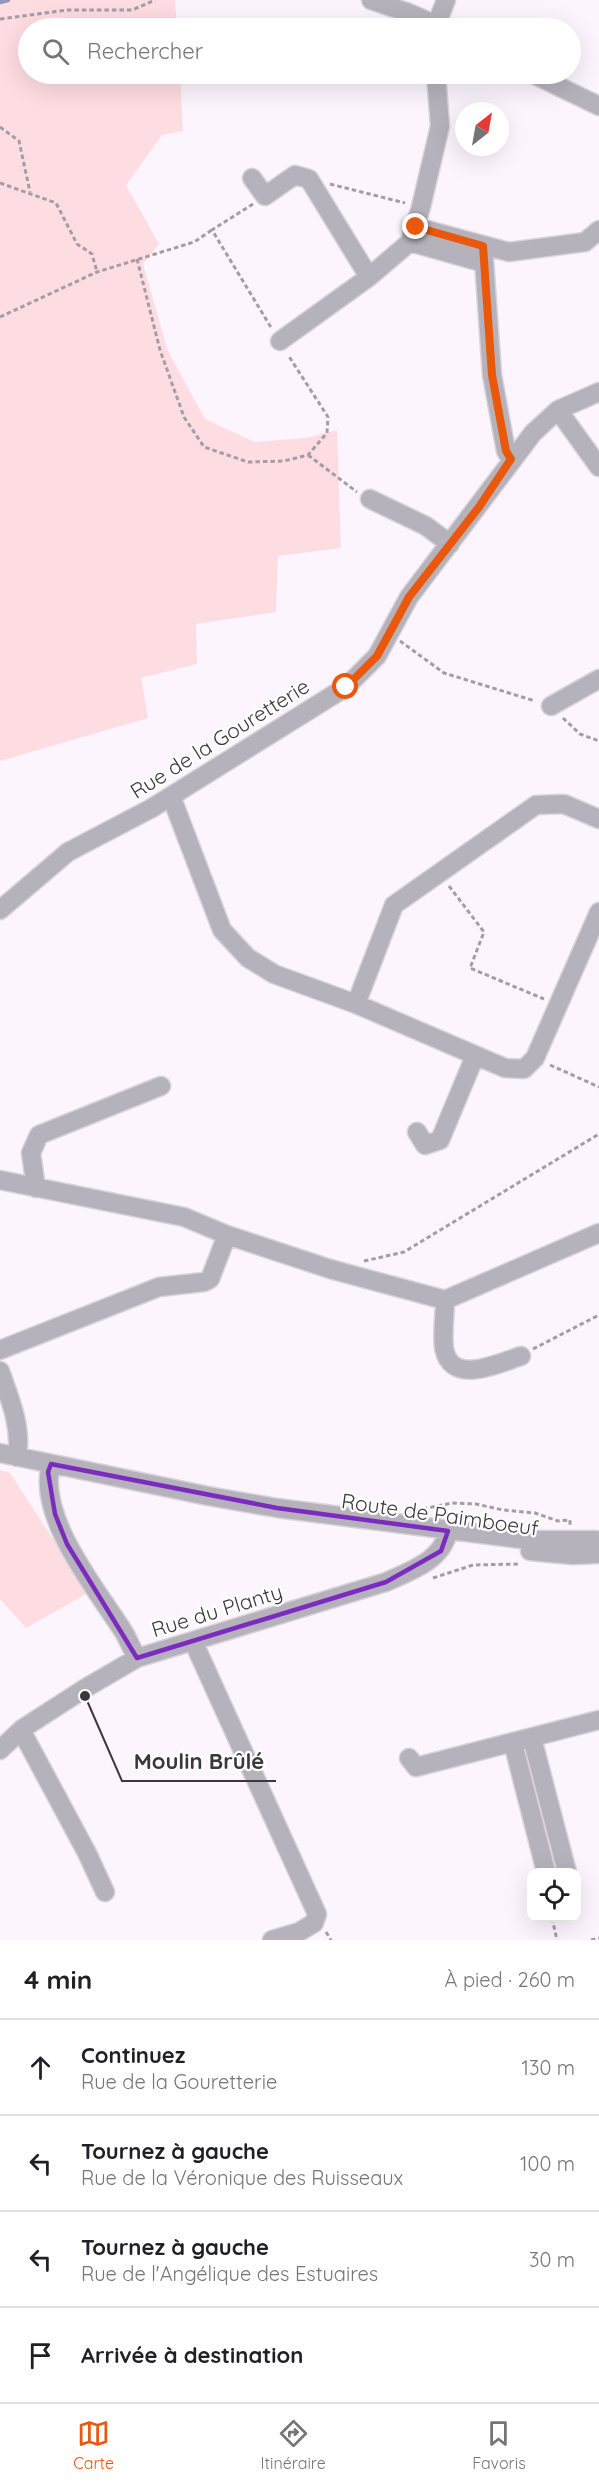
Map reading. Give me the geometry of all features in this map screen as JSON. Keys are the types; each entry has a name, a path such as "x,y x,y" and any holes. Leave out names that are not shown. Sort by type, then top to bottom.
{"street":[{"path":"370,0 415,18"},
{"path":"441,18 446,0"},
{"path":"280,341 369,277 413,234 440,126 437,84"},
{"path":"554,84 599,106"},
{"path":"252,178 265,196 295,175 309,179 369,277"},
{"path":"413,234 484,254 585,242 599,230"},
{"path":"484,254 492,375 506,451 511,459"},
{"name":"Rue de la Gouretterie","path":"0,910 68,852 171,796 346,687 377,656 391,634 409,597 511,459 533,433 558,410 599,393"},
{"path":"558,410 599,467"},
{"path":"370,499 426,526 450,544"},
{"path":"551,706 599,679"},
{"path":"171,796 222,930 248,958 274,974 356,1004 505,1068 524,1069 535,1058 599,912"},
{"path":"356,1004 394,905 536,805 564,804 599,819"},
{"path":"417,1132 425,1145 440,1140 475,1056"},
{"path":"36,1188 31,1153 39,1135 161,1086"},
{"path":"0,1180 184,1217 227,1235 330,1269 445,1300 599,1233"},
{"path":"0,1350 159,1287 204,1282 210,1279 227,1235"},
{"path":"445,1300 444,1347 447,1358 463,1371 478,1371 521,1356"},
{"path":"0,1371 15,1416 19,1442 9,1455"},
{"name":"Route de Paimboeuf","path":"9,1455 277,1508 447,1537 528,1540 598,1546"},
{"path":"51,1464 48,1477 55,1514 67,1544 137,1658"},
{"name":"Rue du Planty","path":"0,1750 21,1730 137,1658 386,1582 441,1551 447,1537"},
{"path":"193,1641 317,1914 314,1923 300,1932 272,1940"},
{"path":"409,1758 416,1767 599,1720"},
{"path":"21,1730 87,1853 105,1892"},
{"path":"532,1738 566,1868"},
{"path":"513,1743 545,1868"}],"path":[{"path":"0,19 67,10 132,10 155,0"},
{"path":"0,126 19,141 30,192"},
{"path":"309,179 421,207"},
{"path":"0,183 56,203 77,243 92,254 97,272"},
{"path":"0,317 97,272 194,242 265,196"},
{"path":"138,258 168,372 184,417 204,447 248,462 284,461 308,455 327,433 328,417 212,230"},
{"path":"308,455 347,487 370,499"},
{"path":"391,634 444,673 551,706 580,734 599,741"},
{"path":"439,873 484,933 470,968 558,1005"},
{"path":"535,1058 599,1087"},
{"path":"361,1262 404,1252 599,1134"},
{"path":"521,1356 599,1315"},
{"path":"553,1922 557,1940"},
{"path":"591,1940 599,1938"}],"highlighted area":[{"path":"51,1464 277,1508 448,1531 441,1551 386,1582 137,1658 67,1544 55,1514 48,1472"}],"shaded area":[{"path":"0,0 175,0 176,18 18,18 18,84 181,84 183,131 162,135 126,185 159,244 143,264 168,351 205,419 255,442 306,438 337,430 341,548 278,556 276,612 196,624 197,664 141,678 148,718 0,761"},
{"path":"0,1470 10,1473 88,1593 26,1628 0,1599"}],"waterway":[{"path":"0,2 8,0"}],"place":[{"name":"Moulin Brûlé","path":"85,1696"}],"route":[{"path":"346,687 377,656 391,634 409,597 479,507 511,459 506,451 492,375 483,246 416,227"}]}
